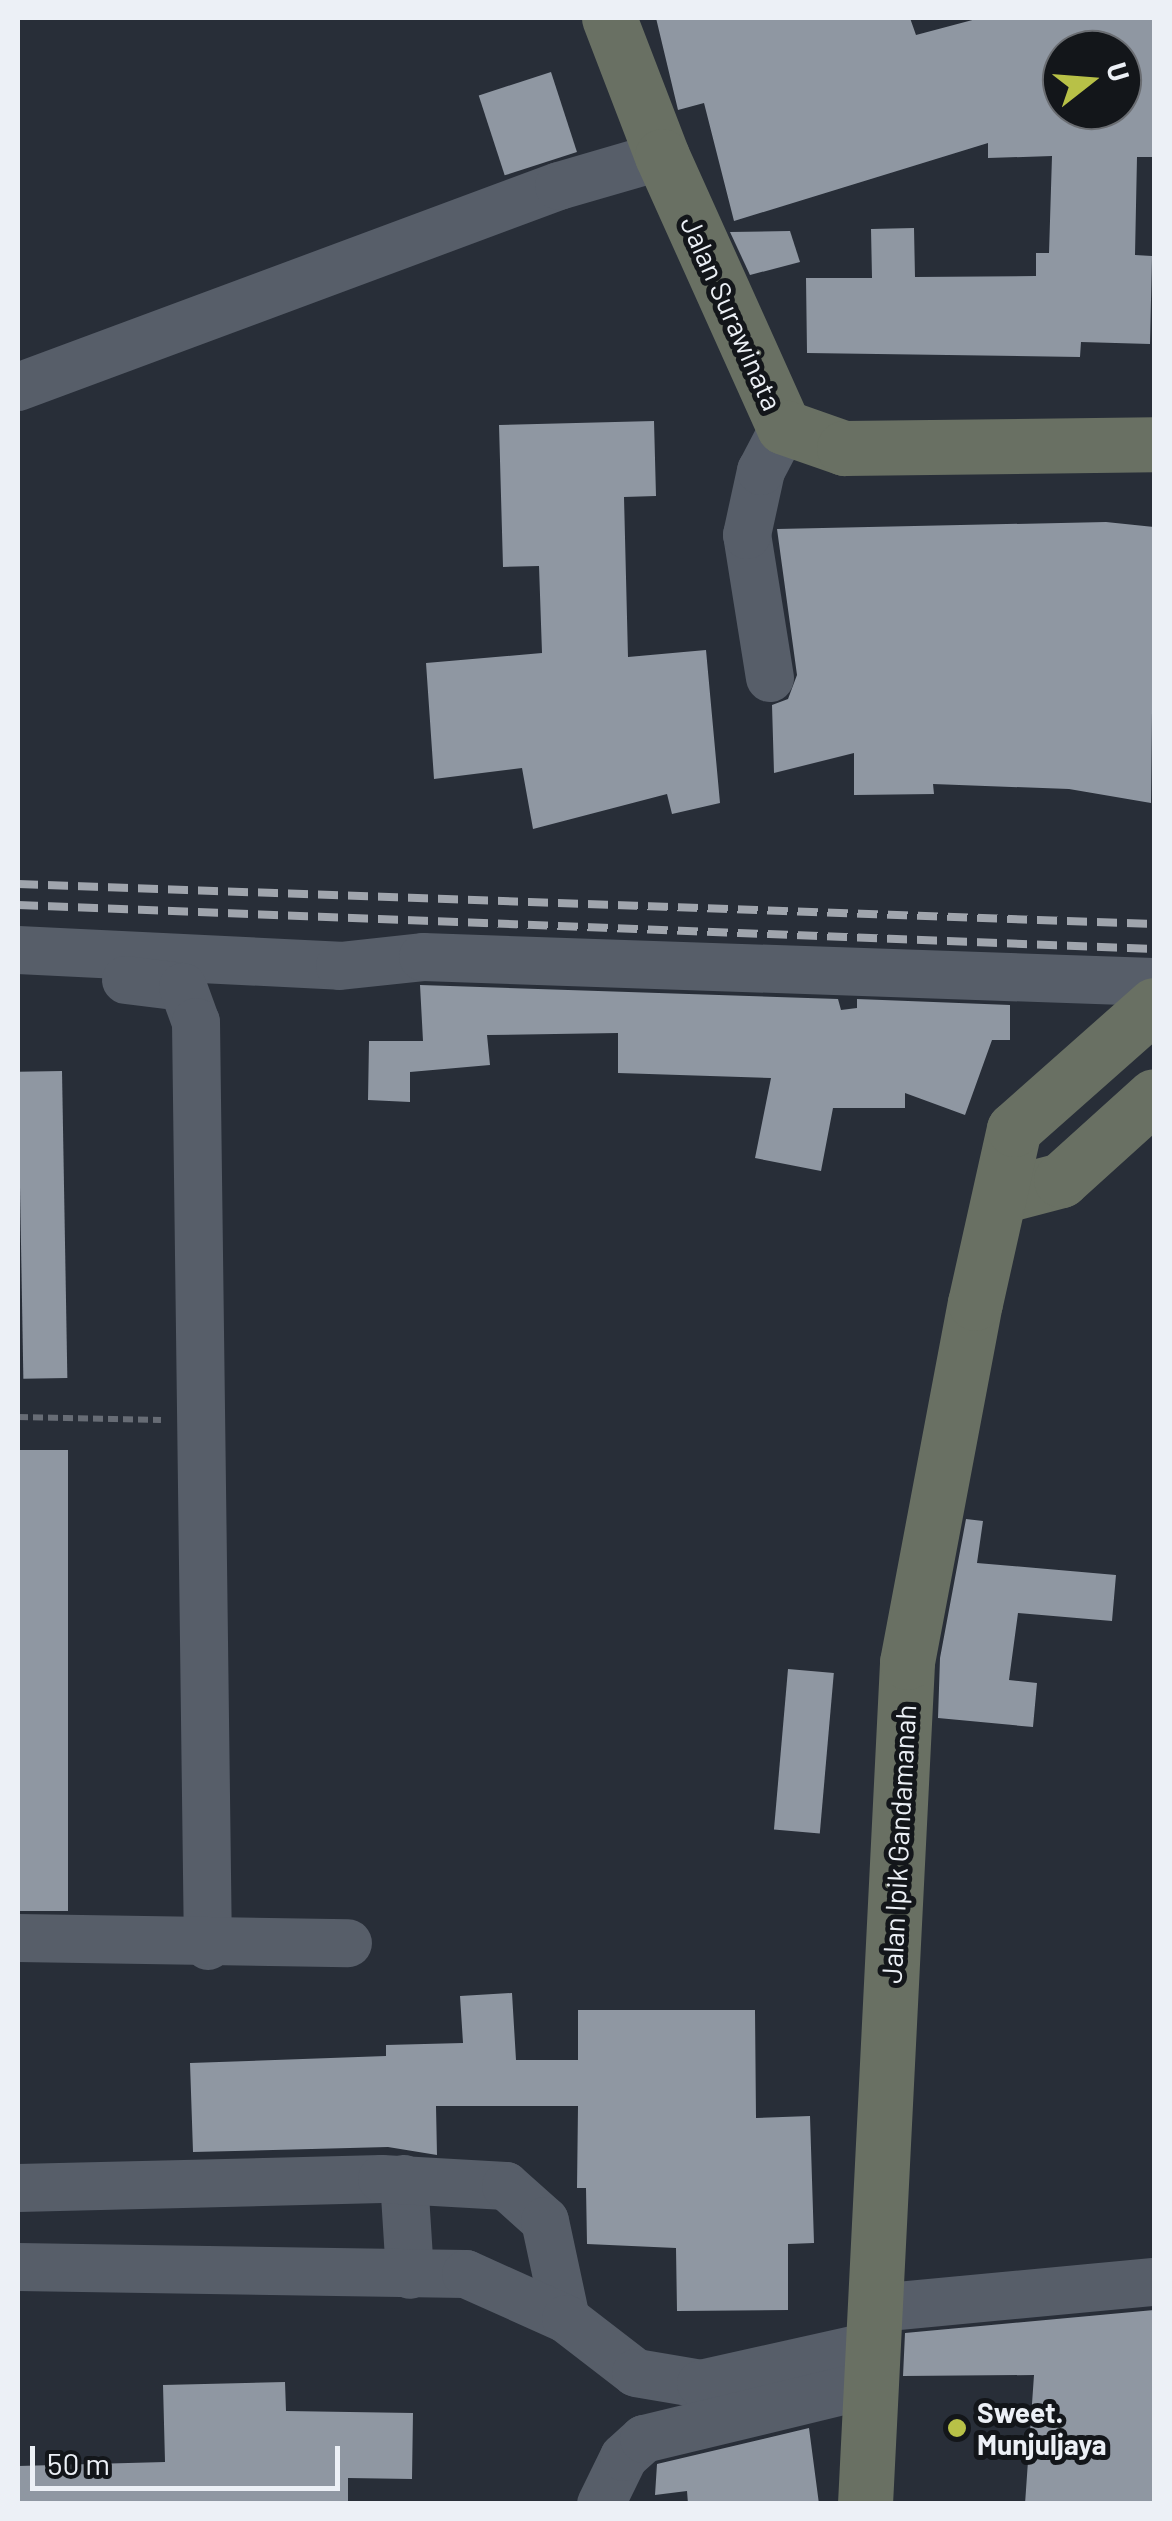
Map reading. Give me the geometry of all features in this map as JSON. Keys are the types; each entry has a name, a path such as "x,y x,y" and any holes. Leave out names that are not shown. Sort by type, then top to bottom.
{"main road":[{"name":"Jalan Surawinata","path":"622,22 662,156 784,426 844,448 1154,444"},
{"name":"Jalan Ipik Gandamanah","path":"866,2504 907,1662 975,1303 1004,1195 1014,1129 1154,1006"},
{"path":"1004,1195 1061,1180 1154,1096"}],"street":[{"path":"18,387 560,186 662,156"},
{"path":"770,678 747,535 762,471 784,426"},
{"path":"18,950 340,966 423,956 1154,982"},
{"path":"18,974 166,982 193,997 208,1946"},
{"path":"18,1938 208,1946 348,1942"},
{"path":"404,2179 410,2275"},
{"path":"18,2188 474,2180 532,2203 545,2222 566,2320"},
{"path":"18,2268 466,2274 566,2320 636,2373 701,2384 1154,2282"},
{"path":"600,2504 624,2457 644,2439 874,2346"}],"path":[{"path":"18,1417 200,1420"}],"building":[{"path":"656,18 910,18 916,35 980,18 1154,18 1154,157 1137,157 1135,255 1152,256 1150,344 1081,342 1080,357 807,353 806,278 872,278 871,229 914,228 915,277 1036,276 1036,253 1049,253 1052,156 988,158 988,143 734,221 704,103 678,110"},
{"path":"551,72 577,152 505,175 479,95"},
{"path":"790,231 800,262 750,275 730,232"},
{"path":"654,421 656,496 624,497 628,657 706,650 720,803 672,814 667,794 533,829 522,768 434,779 426,663 542,653 539,566 503,567 499,425"},
{"path":"1106,522 1154,527 1151,803 1069,789 933,784 934,794 854,795 854,753 774,773 772,705 788,699 797,675 777,529"},
{"path":"420,985 838,999 841,1010 857,1008 857,999 1010,1005 1010,1040 992,1040 965,1115 905,1093 905,1108 833,1108 821,1171 755,1158 771,1078 618,1073 618,1033 487,1035 490,1065 410,1072 410,1102 368,1100 369,1041 423,1041"},
{"path":"62,1071 67,1378 23,1379 18,1072"},
{"path":"18,1450 68,1450 68,1911 18,1911"},
{"path":"966,1519 983,1521 977,1563 1116,1575 1112,1621 1018,1613 1009,1680 1037,1683 1033,1727 938,1718 940,1658"},
{"path":"788,1669 834,1673 820,1833 774,1829"},
{"path":"512,1993 516,2060 578,2060 578,2010 755,2010 756,2118 810,2116 814,2243 788,2244 788,2310 677,2311 676,2248 587,2244 586,2188 577,2188 578,2106 436,2106 437,2155 388,2147 193,2152 190,2063 386,2056 386,2045 463,2043 460,1996"},
{"path":"1154,2310 1154,2504 1025,2504 1034,2375 903,2376 905,2333"},
{"path":"285,2382 286,2411 413,2413 412,2479 348,2478 348,2504 18,2504 18,2466 165,2462 163,2385"},
{"path":"809,2428 819,2504 688,2504 687,2491 655,2495 657,2464"}],"railway":[{"path":"18,884 1154,924"},
{"path":"18,905 1154,949"}],"place":[{"name":"Sweet. Munjuljaya","path":"957,2428"}]}
